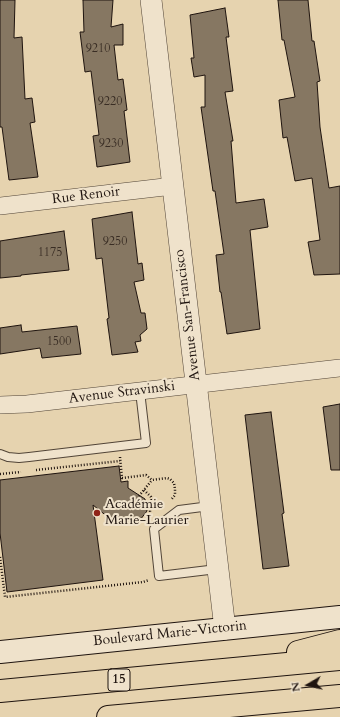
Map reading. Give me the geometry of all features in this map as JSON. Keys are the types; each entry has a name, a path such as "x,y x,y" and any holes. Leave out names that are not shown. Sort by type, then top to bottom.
{"highway":[{"path":"239,669 340,641"},
{"name":"15","path":"0,691 340,659"},
{"path":"108,717 340,696"}],"main road":[{"name":"Boulevard Marie-Victorin","path":"0,652 340,617"}],"street":[{"name":"Avenue San-Francisco","path":"151,0 225,629"},
{"name":"Rue Renoir","path":"0,206 173,186"},
{"name":"Avenue Stravinski","path":"0,405 28,404 340,368"}],"lane":[{"path":"0,454 29,457 146,443 140,391"},
{"path":"210,506 179,510 154,529 159,576 217,569"}],"path":[{"path":"30,471 120,461 122,478 146,475 152,480"},
{"path":"0,474 22,472"},
{"path":"139,496 152,480 167,478 174,483 175,495 167,503"},
{"path":"144,490 151,497 151,515"},
{"path":"145,519 156,511"},
{"path":"0,557 3,597 143,582"}],"building":[{"path":"0,0 15,0 14,38 22,37 25,99 32,98 35,122 30,123 38,177 9,180 2,127 0,127"},
{"path":"83,0 113,0 111,27 123,24 123,45 114,45 118,80 123,79 127,110 124,111 130,162 97,167 93,136 99,135 91,71 85,72 80,32 84,32"},
{"path":"278,0 308,0 312,41 314,41 320,81 317,82 320,127 329,188 340,186 340,274 314,275 308,242 320,240 312,178 295,181 287,137 283,138 279,100 295,97 284,40 282,40"},
{"path":"225,8 229,37 226,37 233,91 225,92 233,141 231,141 236,203 264,199 268,227 250,230 260,329 227,334 216,255 224,254 201,107 205,107 205,75 194,77 191,58 194,58 190,15"},
{"path":"132,212 138,264 142,263 144,280 134,282 141,313 145,313 147,329 140,335 141,341 135,342 138,352 112,355 107,319 109,318 102,258 96,259 92,219"},
{"path":"64,231 69,270 0,278 0,241"},
{"path":"21,325 22,332 77,326 81,354 42,358 40,348 0,354 0,328"},
{"path":"340,404 340,470 331,470 323,407"},
{"path":"271,412 289,566 263,569 245,415"},
{"path":"119,466 121,482 128,481 128,488 145,499 147,511 140,520 114,522 93,505 103,580 7,592 0,533 0,480"}],"place":[{"name":"Académie Marie-Laurier","path":"97,513"}]}
